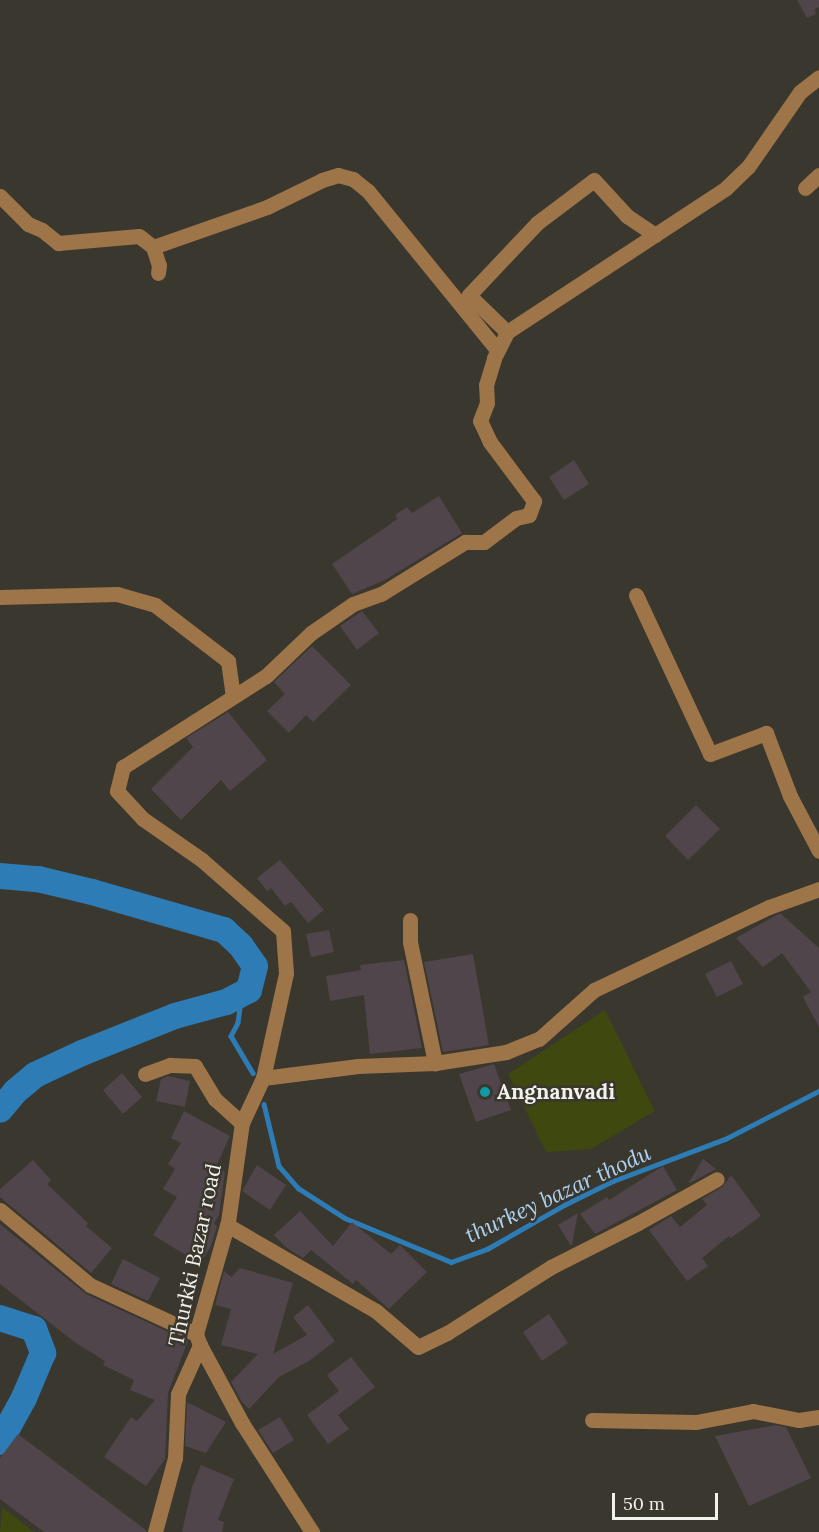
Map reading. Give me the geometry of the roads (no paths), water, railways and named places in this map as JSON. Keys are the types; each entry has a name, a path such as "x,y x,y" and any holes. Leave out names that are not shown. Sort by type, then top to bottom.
{"street":[{"path":"0,597 117,594 155,605 228,661 233,696 266,676 311,633 353,604 381,594 465,542 484,542 516,518 529,515 534,501 490,442 480,421 487,403 486,385 497,350 507,332 726,188 748,167 800,92 819,77"},
{"path":"153,247 267,207 322,180 338,175 353,179 368,191 497,350"},
{"path":"805,188 819,175"},
{"path":"507,332 469,295 537,223 594,180 627,216 655,235"},
{"path":"0,196 28,224 42,230 58,243 139,236 153,247 159,265 158,273"},
{"path":"636,595 710,754 766,733 789,796 819,851"},
{"name":"Thurkki Bazar road","path":"155,1532 175,1458 178,1394 198,1339 227,1225 242,1123 263,1078 286,973 283,931 257,905 202,860 143,819 117,791 123,767 233,696"},
{"path":"263,1078 358,1066 435,1063 506,1052 539,1039 594,990 769,907 819,889"},
{"path":"410,920 410,942 435,1063"},
{"path":"145,1074 170,1065 195,1066 215,1100 242,1123"},
{"path":"227,1225 376,1311 418,1347 447,1333 551,1267 638,1224 717,1179"},
{"path":"0,1210 90,1285 198,1339 242,1423 312,1532"},
{"path":"592,1420 696,1422 753,1411 799,1419 819,1417"}],"waterway":[{"path":"0,876 38,879 92,892 224,930 241,946 255,966 249,990 226,1002 175,1016 82,1053 35,1075 15,1092 0,1110"},
{"name":"thurkey bazar thodu","path":"242,994 238,1023 231,1036 253,1073"},
{"name":"thurkey bazar thodu","path":"264,1104 279,1166 298,1188 345,1218 451,1262 487,1249 564,1205 613,1181 725,1139 819,1091"},
{"path":"0,1318 34,1329 43,1353 24,1398 0,1442"}],"place":[{"name":"Angnanvadi","path":"485,1092"}]}
